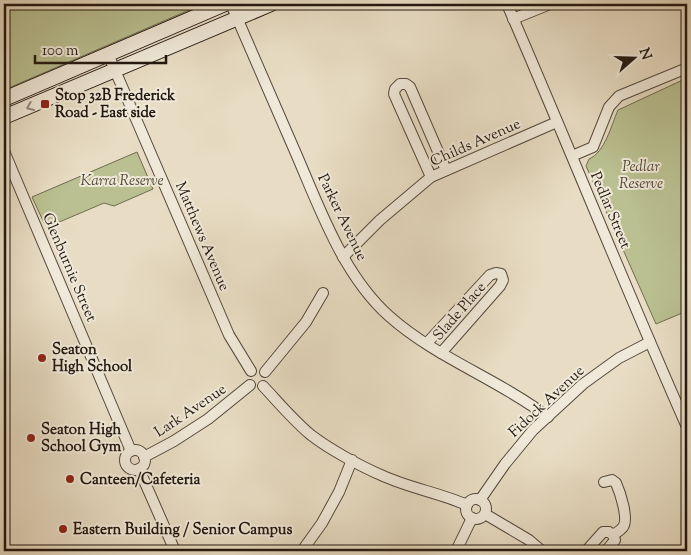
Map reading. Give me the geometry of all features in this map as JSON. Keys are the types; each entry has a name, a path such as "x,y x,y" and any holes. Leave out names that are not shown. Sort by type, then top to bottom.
{"main road":[{"path":"4,99 225,4"},
{"path":"4,118 271,4"}],"street":[{"name":"Parker Avenue","path":"231,4 323,216 343,257 369,295 387,315 404,329 530,404 548,417"},
{"name":"Pedlar Street","path":"507,4 687,428"},
{"path":"514,19 550,4"},
{"name":"Matthews Avenue","path":"108,54 229,335 251,371"},
{"path":"572,156 592,147 609,107 619,96 687,68"},
{"path":"431,177 394,94 395,89 400,84 406,84 410,87 446,170"},
{"name":"Childs Avenue","path":"343,257 380,220 431,177 557,122"},
{"name":"Glenburnie Street","path":"4,151 131,451"},
{"name":"Slade Place","path":"427,344 490,275 501,274 503,280 500,286 442,353"},
{"path":"264,372 306,322 323,293"},
{"name":"Fidock Avenue","path":"480,500 505,464 533,430 583,384 619,358 650,342"},
{"path":"260,369 264,372 267,381 263,386 254,388 250,385 247,378 251,371 260,369"},
{"name":"Lark Avenue","path":"144,457 174,441 208,419 250,385"},
{"path":"263,386 290,416 312,436 352,460 381,476 451,498 467,506"},
{"path":"138,450 144,457 144,465 139,469 133,470 126,464 125,458 128,452 131,451 138,450"},
{"path":"302,551 322,523 339,492 352,460"},
{"path":"139,469 175,551"},
{"path":"604,482 612,480 616,483 626,521 623,528 613,535"},
{"path":"473,500 480,500 486,506 485,514 477,519 472,518 467,512 467,506 473,500"},
{"path":"485,514 529,540 542,551"},
{"path":"456,551 472,518"},
{"path":"586,551 603,532 608,532 613,535 615,540 606,551"}],"green space":[{"path":"4,4 203,4 4,90"},
{"name":"Pedlar Reserve","path":"687,78 687,311 656,324 586,166 589,159 595,156 603,145 618,110"},
{"name":"Karra Reserve","path":"137,152 153,189 114,206 104,203 50,226 44,223 32,197"}],"place":[{"name":"Stop 32B Frederick Road - East side","path":"45,104"},
{"name":"Seaton High School","path":"42,358"},
{"name":"Seaton High School Gym","path":"31,438"},
{"name":"Canteen/Cafeteria","path":"70,479"},
{"name":"Eastern Building / Senior Campus","path":"63,529"}]}
